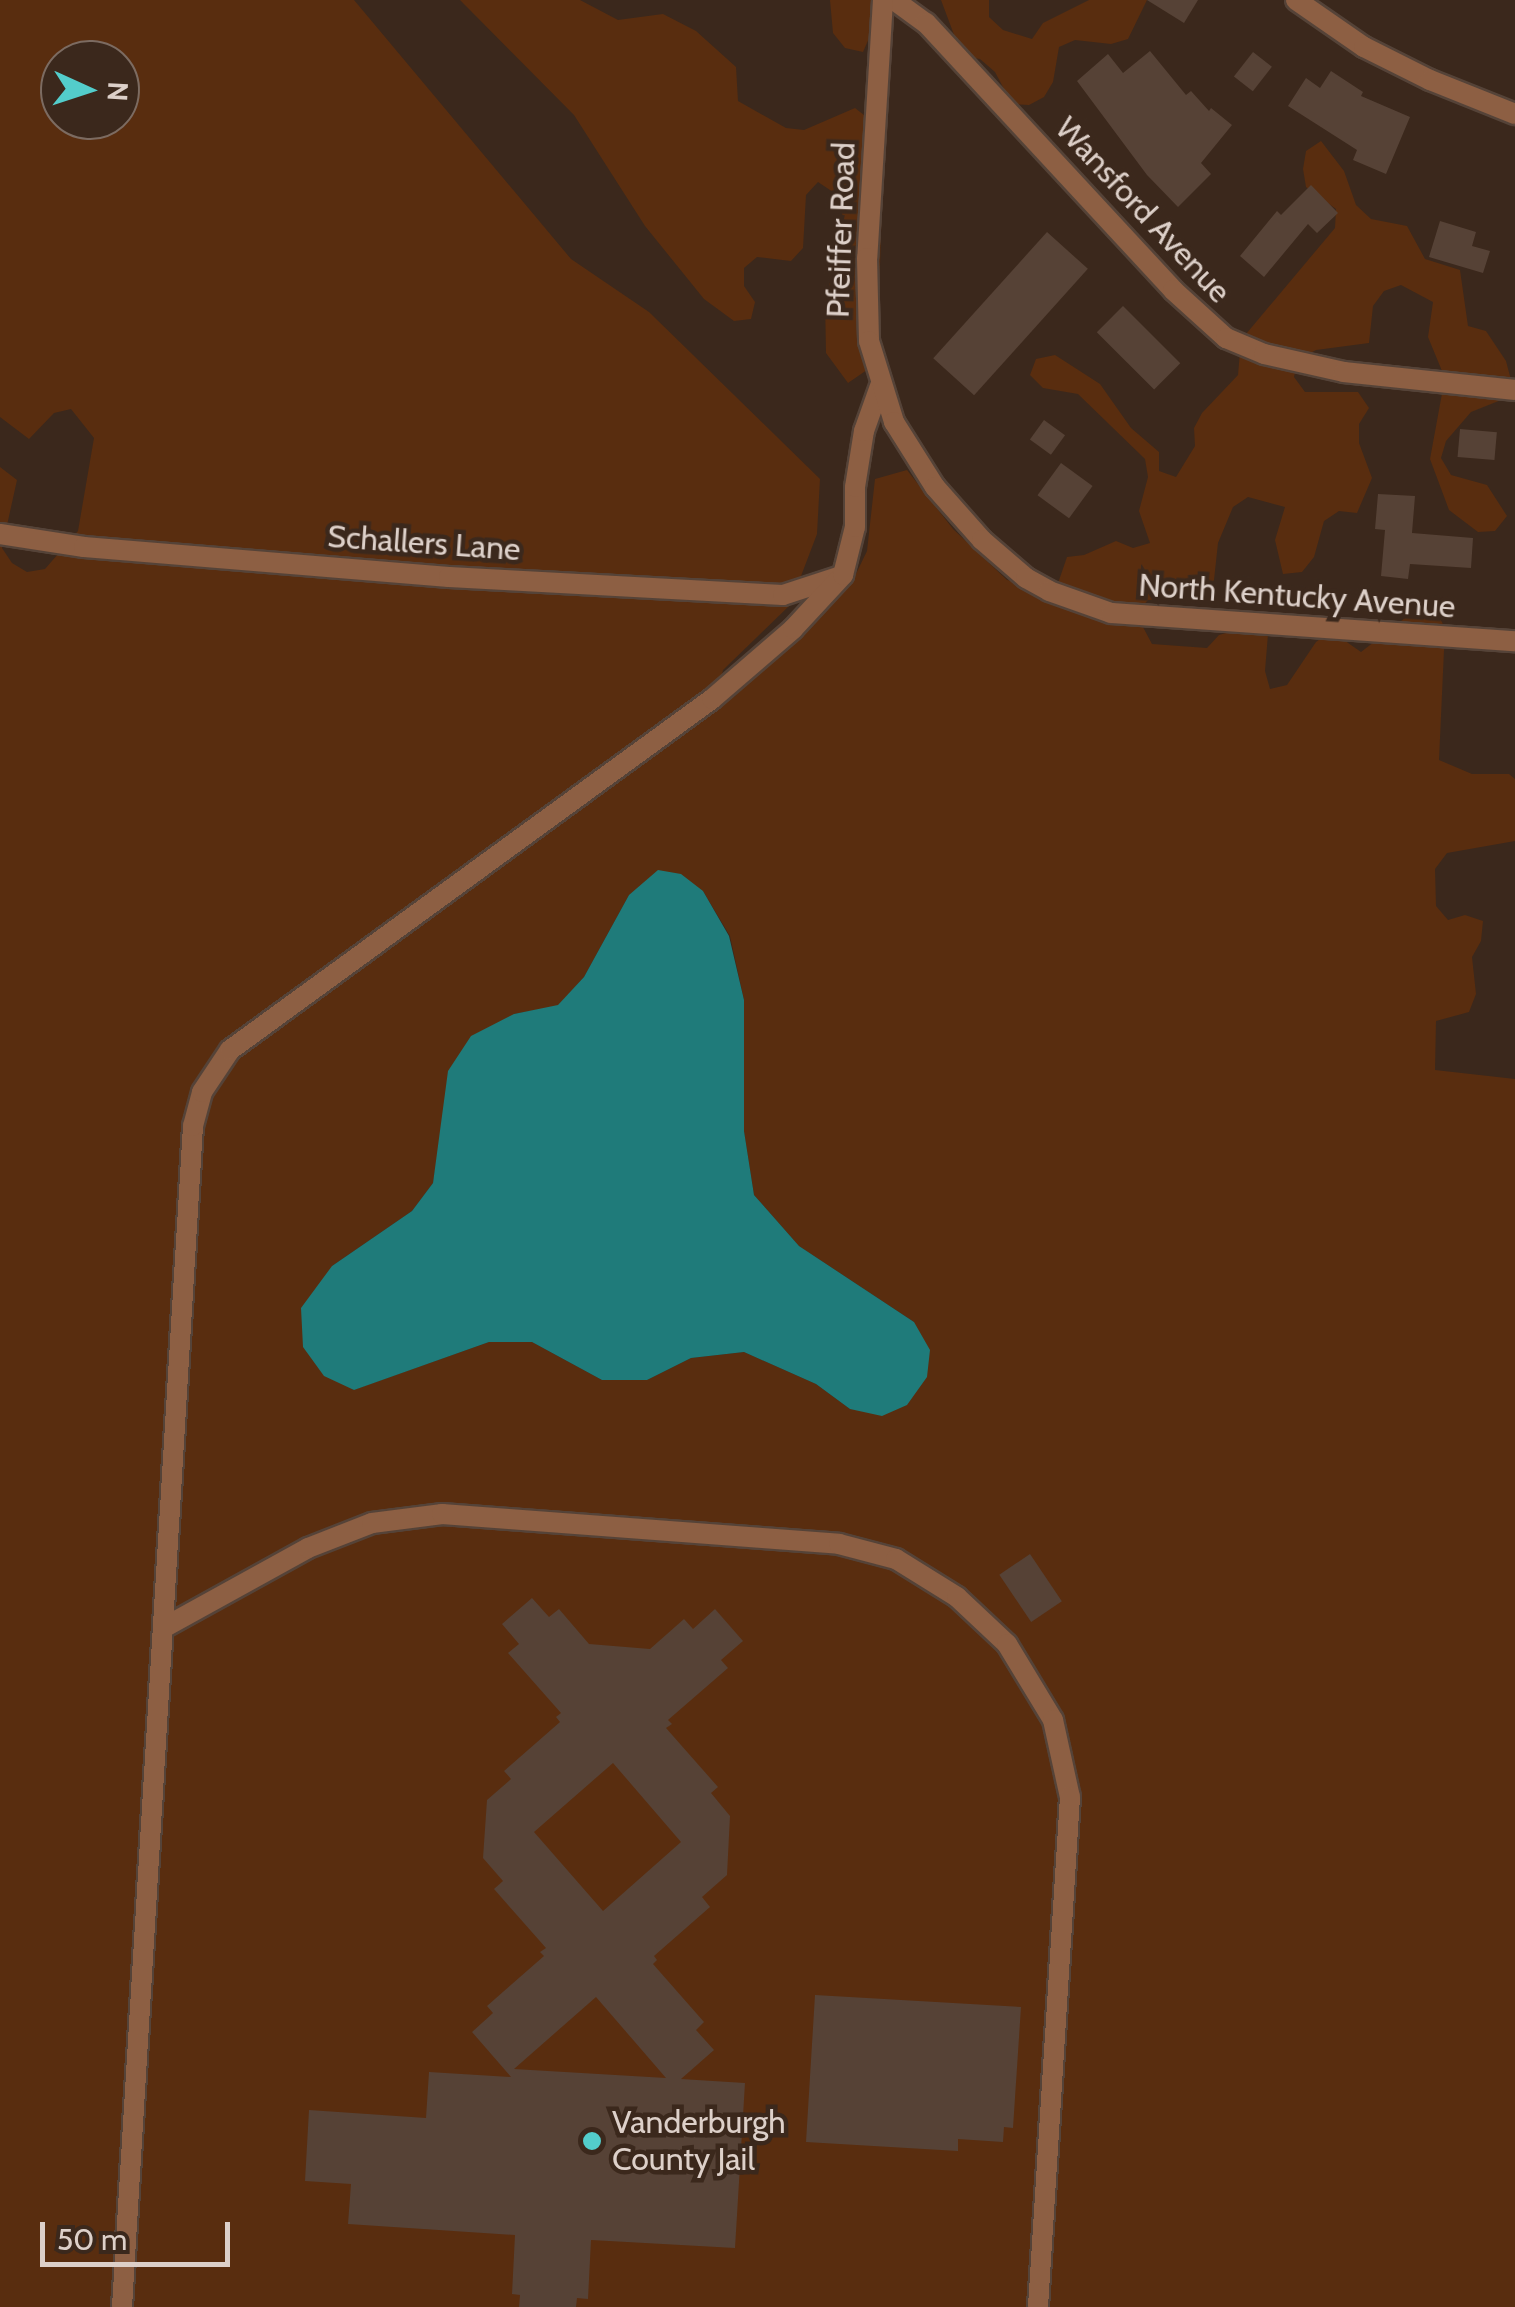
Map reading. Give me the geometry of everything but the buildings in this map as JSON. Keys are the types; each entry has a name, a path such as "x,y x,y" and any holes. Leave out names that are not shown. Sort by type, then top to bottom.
{"street":[{"name":"Pfeiffer Road","path":"880,386 868,340 867,258 883,0"},
{"name":"Wansford Avenue","path":"894,0 926,23 1174,290 1226,338 1264,354 1344,372 1515,390"},
{"path":"1296,0 1364,47 1430,80 1515,114"},
{"path":"122,2307 194,1126 202,1092 230,1050 712,699 793,629 843,575 855,527 855,487 864,431 880,386"},
{"name":"North Kentucky Avenue","path":"880,386 916,460 982,540 1026,578 1072,601 1147,619 1515,641"},
{"name":"Schallers Lane","path":"0,534 84,547 449,577 783,595 843,575"},
{"path":"166,1627 308,1548 372,1522 442,1514 840,1544 896,1559 957,1596 1006,1644 1053,1720 1070,1797 1038,2307"}],"shaded area":[{"path":"0,0 354,0 571,259 649,312 820,479 817,534 790,605 723,670 719,687 734,697 854,578 867,551 875,479 907,470 953,529 1007,580 1056,589 1067,557 1084,555 1116,541 1133,548 1150,543 1139,511 1148,477 1145,459 1078,394 1043,388 1030,375 1036,359 1055,355 1100,384 1131,428 1159,452 1159,471 1176,477 1195,446 1194,428 1202,413 1238,375 1241,340 1335,228 1336,209 1306,187 1303,169 1306,151 1321,141 1344,171 1356,205 1371,219 1407,226 1425,259 1460,270 1468,326 1486,331 1506,361 1511,380 1506,398 1471,412 1446,441 1441,458 1451,475 1487,485 1507,516 1495,531 1478,532 1449,510 1430,459 1443,388 1442,371 1428,337 1433,302 1401,285 1384,291 1373,306 1369,343 1316,350 1298,359 1294,377 1305,392 1358,392 1369,408 1359,424 1359,443 1372,478 1357,513 1339,511 1324,521 1314,557 1302,572 1283,574 1275,540 1285,507 1248,497 1233,507 1218,543 1214,580 1202,596 1148,600 1136,614 1152,644 1207,648 1219,635 1253,625 1268,634 1265,671 1270,689 1287,685 1316,642 1331,631 1361,652 1418,608 1436,611 1445,628 1439,760 1472,774 1509,774 1515,779 1515,841 1447,853 1435,869 1436,906 1448,920 1465,915 1483,921 1481,941 1472,957 1476,994 1469,1012 1436,1021 1435,1070 1515,1079 1515,2307 0,2307 0,467 17,480 2,548 12,563 27,572 45,569 78,531 94,438 71,409 54,413 29,439 0,417","holes":["703,891 730,936 744,1000 744,1131 754,1195 799,1246 914,1322 850,1409 816,1384 744,1352 691,1358 647,1380 602,1380 532,1342 489,1342 353,1390 332,1266 412,1211 433,1183 439,1145 514,1014 558,1006 584,977 629,895"]},
{"path":"460,0 580,0 618,20 663,14 696,31 736,67 738,101 786,128 804,130 855,108 869,119 878,134 883,169 877,363 848,383 826,353 825,299 847,226 833,192 818,182 806,195 803,248 791,261 757,257 744,268 744,286 755,302 751,319 734,321 704,299 645,226 574,115"},
{"path":"830,0 872,0 870,36 863,52 845,48 833,33"},
{"path":"941,0 989,0 989,17 1003,30 1032,39 1043,23 1089,0 1147,0 1128,39 1111,44 1075,40 1059,47 1053,82 1044,97 1029,105 1012,104 995,72 980,59 962,56"}],"water":[{"path":"658,870 681,874 703,891 729,936 744,1000 744,1131 754,1195 799,1246 914,1322 930,1350 927,1377 907,1405 882,1416 850,1409 816,1384 744,1352 691,1358 647,1380 602,1380 532,1342 489,1342 354,1390 324,1376 303,1347 301,1308 332,1266 412,1211 433,1183 448,1071 471,1036 514,1014 558,1005 584,977 629,895"}],"place":[{"name":"Vanderburgh County Jail","path":"592,2141"}]}
